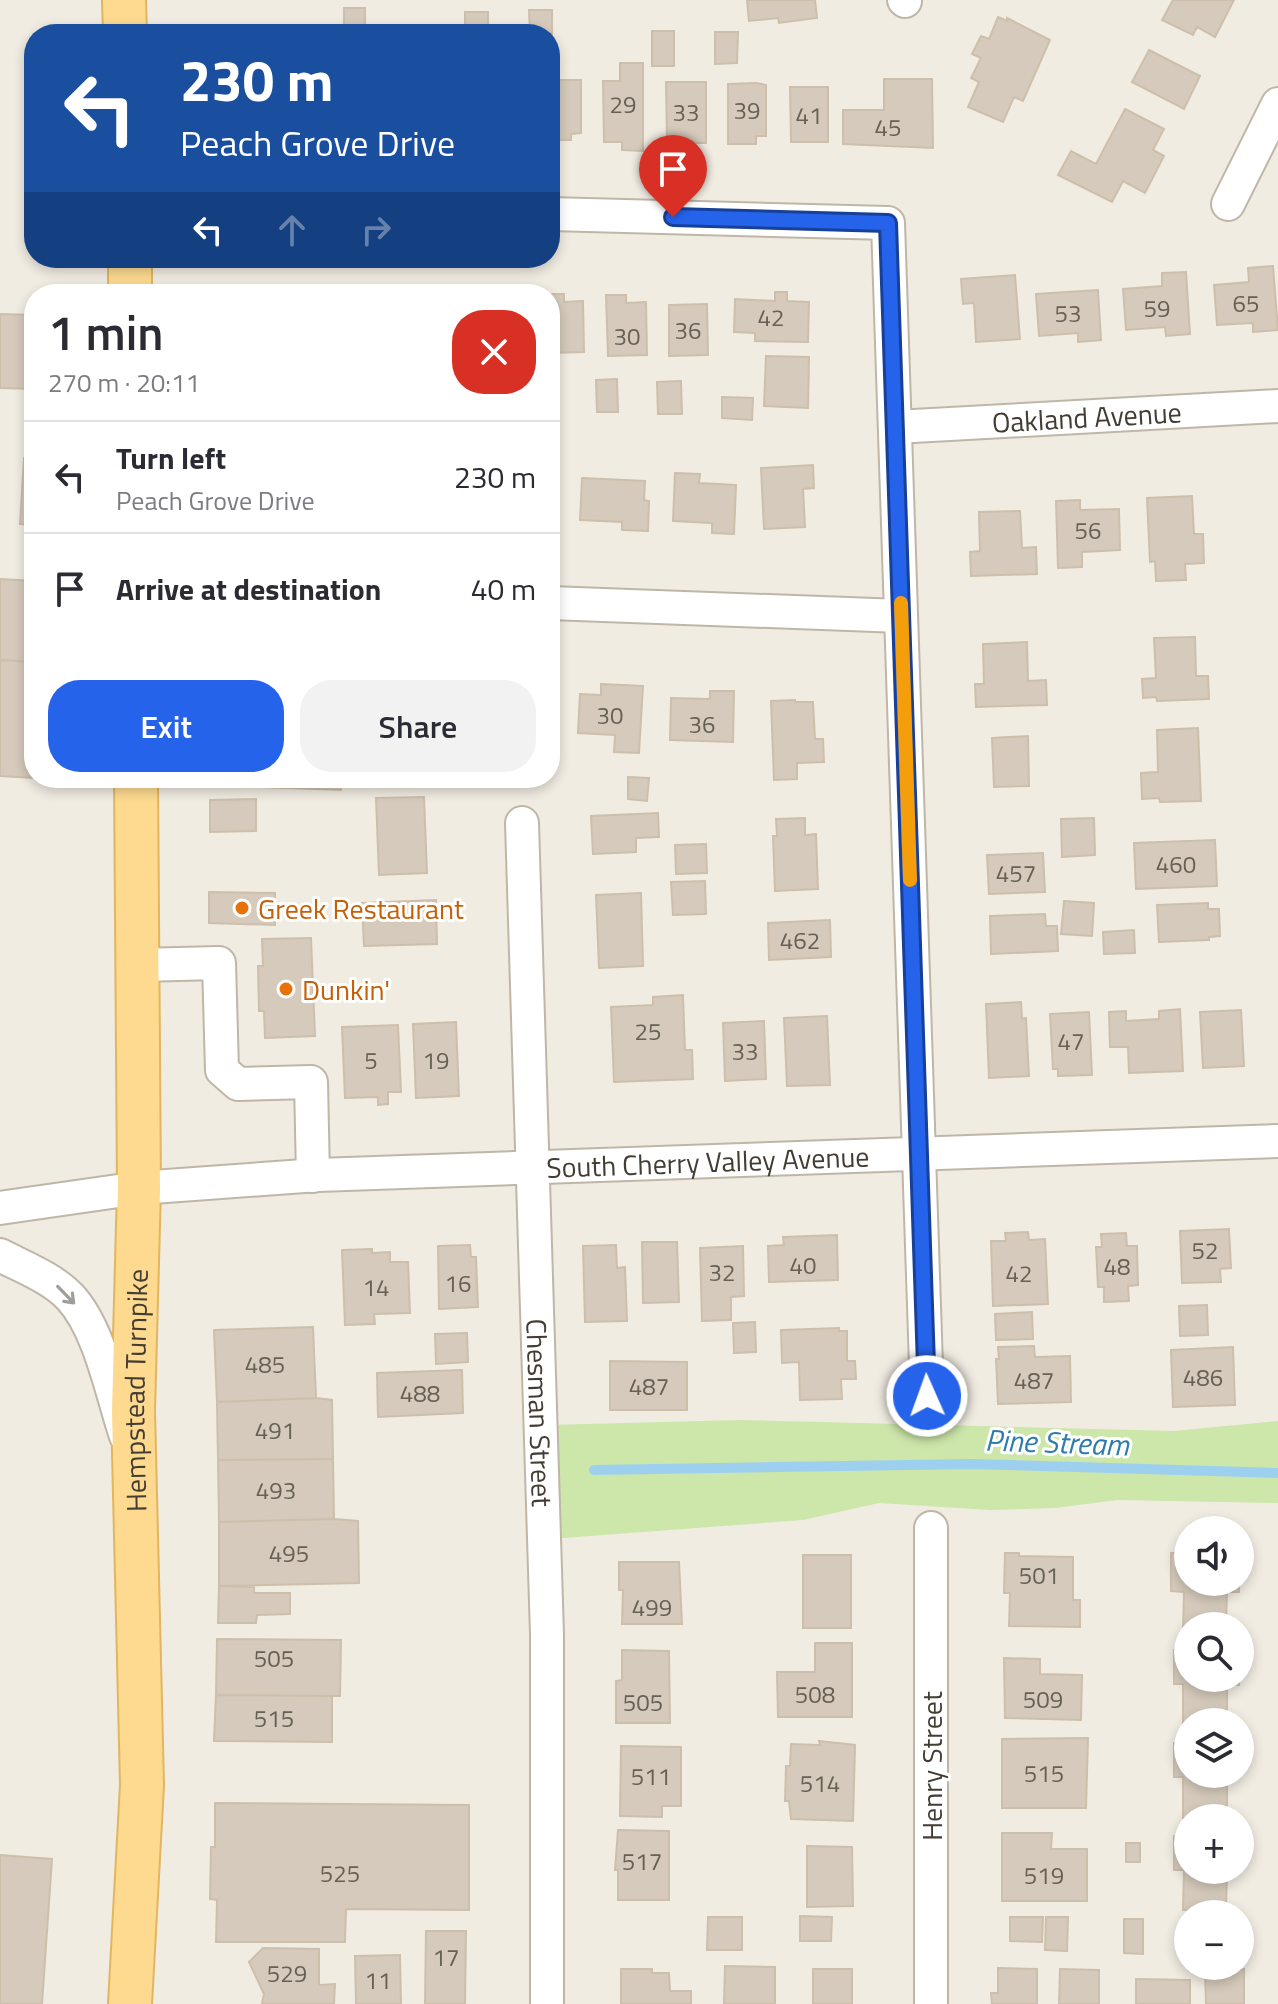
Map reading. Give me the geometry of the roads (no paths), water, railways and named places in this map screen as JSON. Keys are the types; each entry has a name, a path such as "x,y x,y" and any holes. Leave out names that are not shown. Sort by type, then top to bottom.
{"main road":[{"path":"124,0 125,24"},
{"name":"Hempstead Turnpike","path":"130,2004 142,1785 134,1464 139,1188 136,788"}],"street":[{"path":"1228,204 1278,104"},
{"path":"560,214 888,223 927,1396"},
{"name":"Oakland Avenue","path":"895,427 1278,406"},
{"path":"560,603 901,616"},
{"name":"Chesman Street","path":"522,823 547,1635 547,2004"},
{"path":"138,965 219,963 222,1070 238,1084 311,1082 313,1176"},
{"name":"South Cherry Valley Avenue","path":"0,1208 139,1188 313,1176 1278,1141"},
{"path":"0,1255 57,1285 81,1312 100,1356 134,1464"},
{"name":"Henry Street","path":"931,1528 931,2004"}],"waterway":[{"name":"Pine Stream","path":"594,1470 972,1464 1278,1473"}],"place":[{"name":"Greek Restaurant","path":"242,908"},
{"name":"Dunkin'","path":"286,989"}]}
